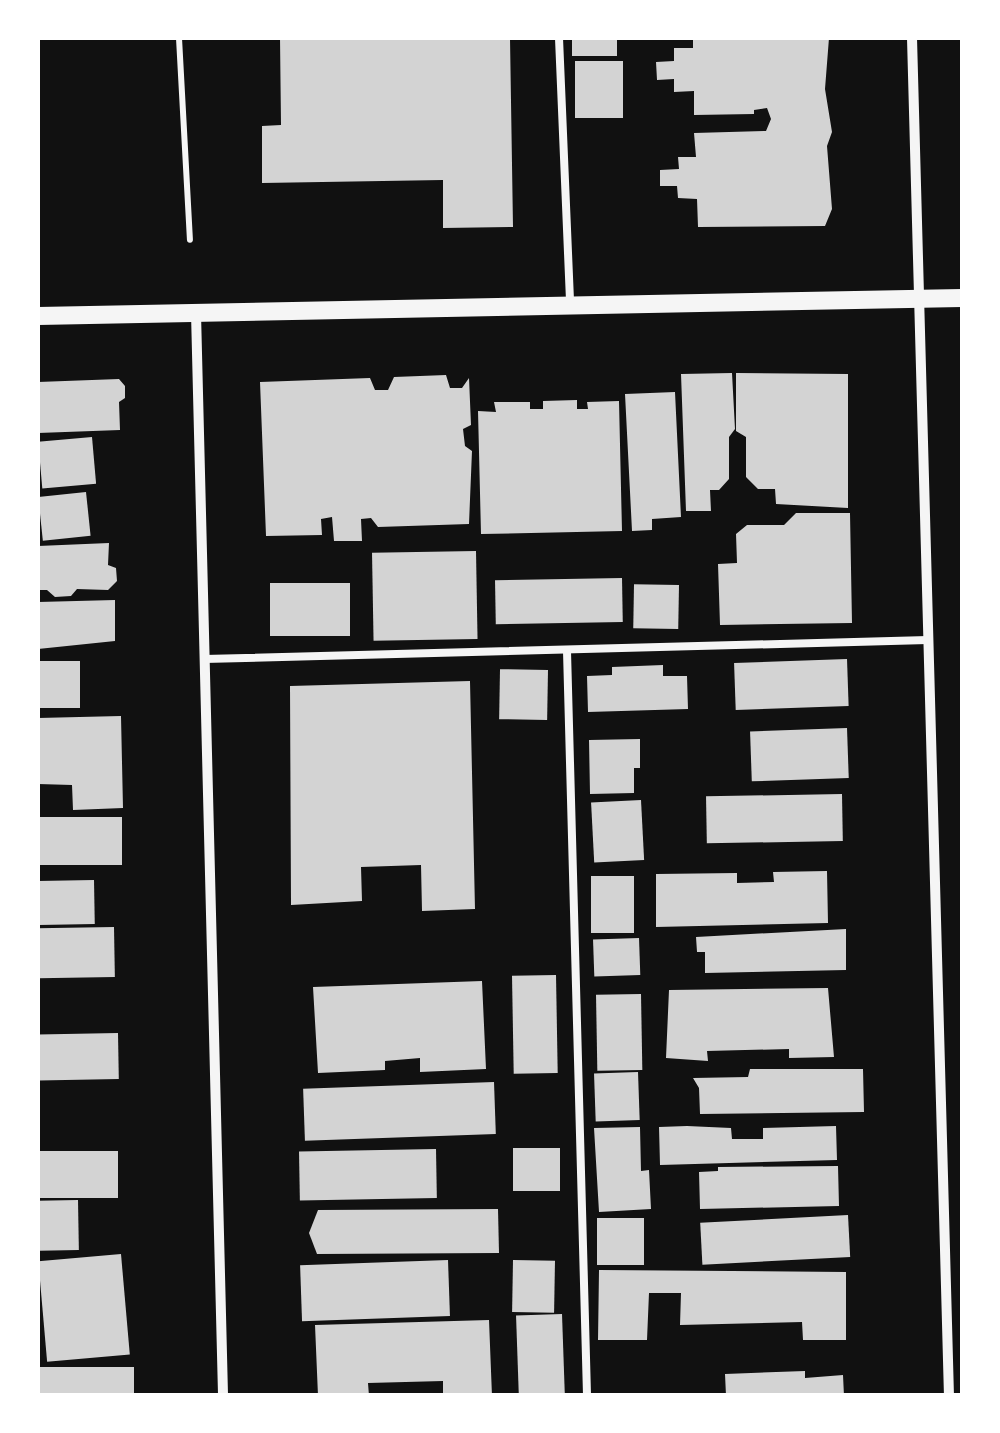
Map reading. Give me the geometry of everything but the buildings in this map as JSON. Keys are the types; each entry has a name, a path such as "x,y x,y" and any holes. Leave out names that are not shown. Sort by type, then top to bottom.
{"street":[{"path":"912,38 949,1396"},
{"path":"38,316 962,298"},
{"path":"196,313 222,1396"}],"lane":[{"path":"559,38 570,306"},
{"path":"204,659 928,640"},
{"path":"567,651 587,1396"}],"path":[{"path":"178,38 190,240"}]}
